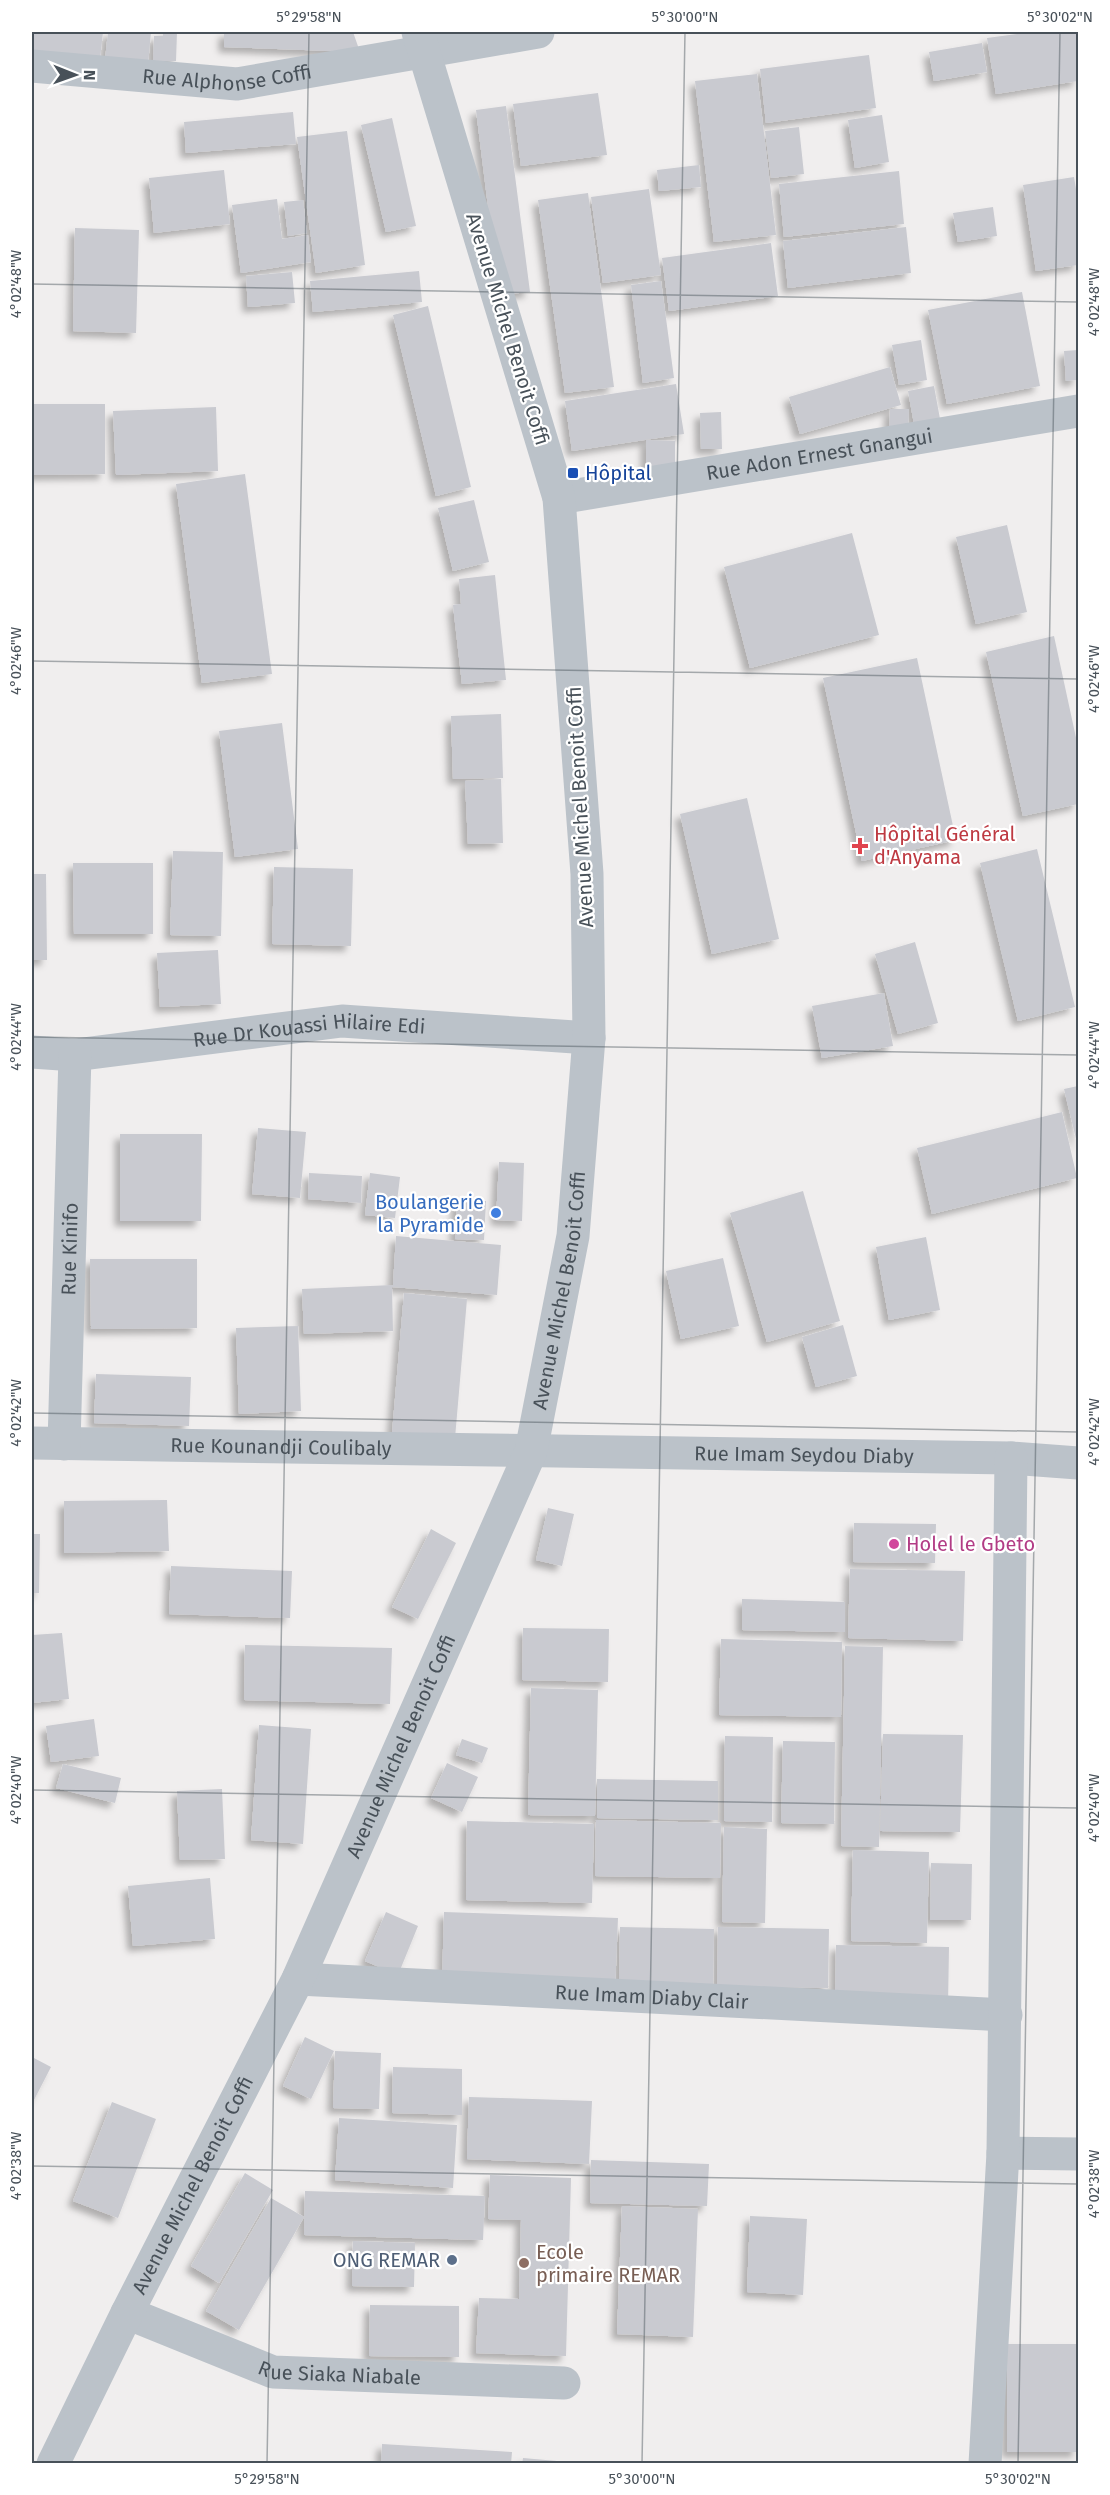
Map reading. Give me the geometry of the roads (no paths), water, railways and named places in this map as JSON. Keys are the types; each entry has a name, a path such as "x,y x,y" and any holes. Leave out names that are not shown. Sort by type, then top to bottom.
{"street":[{"name":"Rue Alphonse Coffi","path":"32,66 237,84 421,42 538,32"},
{"name":"Avenue Michel Benoit Coffi","path":"53,2463 298,1979 531,1450 573,1236 589,1038 587,874 560,498 421,42"},
{"name":"Rue Adon Ernest Gnangui","path":"560,498 1078,411"},
{"name":"Rue Dr Kouassi Hilaire Edi","path":"32,1052 75,1055 342,1021 589,1038"},
{"name":"Rue Kinifo","path":"64,1444 75,1055"},
{"name":"Rue Kounandji Coulibaly","path":"32,1443 531,1450"},
{"name":"Rue Imam Seydou Diaby","path":"531,1450 1011,1458 1078,1463"},
{"path":"985,2463 1003,2152 1011,1458"},
{"name":"Rue Imam Diaby Clair","path":"298,1979 1006,2015"},
{"path":"1003,2152 1078,2154"},
{"name":"Rue Siaka Niabale","path":"127,2313 273,2372 564,2383"}],"place":[{"name":"Hôpital","path":"573,473"},
{"name":"Hôpital Général d'Anyama","path":"860,846"},
{"name":"Boulangerie la Pyramide","path":"496,1213"},
{"name":"Holel le Gbeto","path":"894,1544"},
{"name":"ONG REMAR","path":"452,2260"},
{"name":"Ecole primaire REMAR","path":"524,2263"}]}
